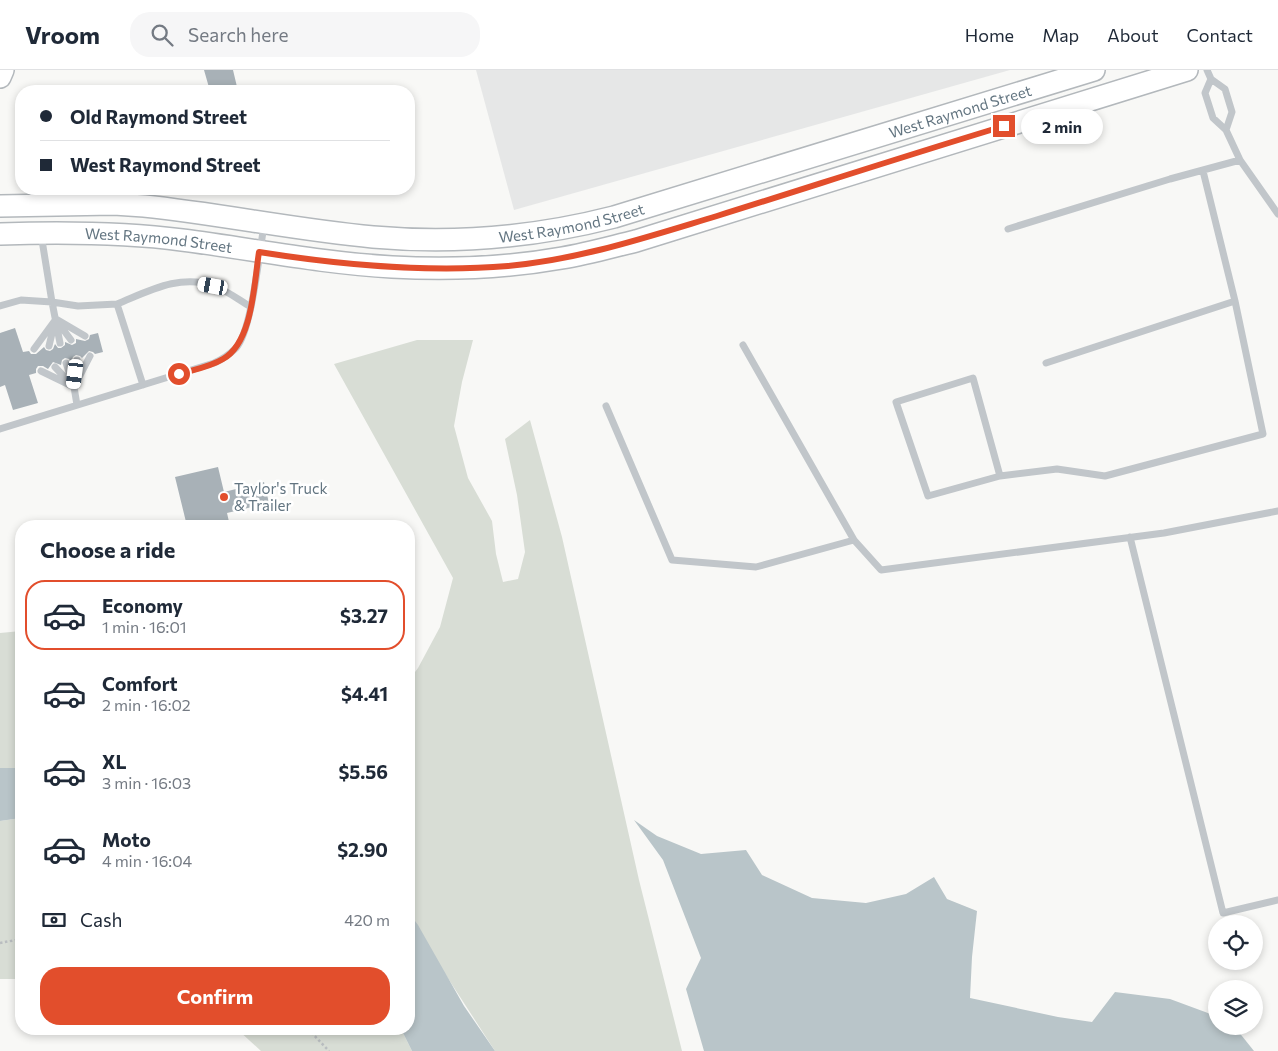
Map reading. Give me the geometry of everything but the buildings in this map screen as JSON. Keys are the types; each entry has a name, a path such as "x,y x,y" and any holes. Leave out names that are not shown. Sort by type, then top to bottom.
{"main road":[{"path":"0,77 3,70"},
{"name":"West Raymond Street","path":"0,206 114,204 178,209 375,237 480,238 554,230 581,225 647,207 1094,70"},
{"name":"West Raymond Street","path":"0,234 82,232 135,235 308,260 392,267 508,266 562,258 636,241 1187,70"}],"lane":[{"path":"1207,70 1211,79 1225,89 1232,112 1226,130"},
{"path":"1211,79 1205,93 1213,118 1226,130 1240,160 1278,214"},
{"path":"1008,229 1170,179 1240,160"},
{"path":"1000,476 973,378 896,402 928,496 1000,476 1057,470 1105,476 1263,434 1235,302 1203,171"},
{"path":"0,429 214,363 226,357 236,348 243,336 251,307 264,222"},
{"path":"41,233 60,343"},
{"path":"0,306 21,300 78,306 117,304 169,283 190,282 213,286 251,307"},
{"path":"1046,363 1235,302"},
{"path":"117,304 143,385"},
{"path":"56,319 85,336"},
{"path":"56,319 71,340"},
{"path":"49,346 56,319"},
{"path":"34,349 56,319"},
{"path":"743,345 854,540 881,570 1164,533 1278,513"},
{"path":"74,387 90,356"},
{"path":"74,387 77,360"},
{"path":"66,363 74,387 77,406"},
{"path":"55,367 74,387"},
{"path":"41,371 74,387"},
{"path":"606,406 672,560 756,566 854,540"},
{"path":"1130,537 1223,913 1278,900"}],"path":[{"path":"0,943 15,940"},
{"path":"314,1035 329,1051"}],"shaded area":[{"path":"476,70 1010,70 514,210"},
{"path":"417,340 473,340 462,382 454,426 468,478 492,521 496,554 503,582 518,579 525,552 517,495 505,439 530,420 562,537 639,880 682,1051 495,1051 415,927 415,672 440,627 453,578 334,364"},
{"path":"15,632 15,769 0,768 0,633"},
{"path":"0,768 15,768 15,819 0,821"},
{"path":"15,819 15,979 0,979 0,821"},
{"path":"634,820 657,836 701,854 746,850 762,875 812,898 866,903 906,894 934,877 947,899 977,911 970,998 1058,1017 1092,1022 1115,992 1170,999 1208,1013 1208,1035 1241,1035 1254,1051 704,1051 686,989 701,958 663,860"},
{"path":"415,921 464,1006 495,1051 412,1051 404,1035 415,1035"},
{"path":"244,1035 404,1035 412,1051 261,1051"}],"place":[{"name":"Taylor's Truck & Trailer","path":"224,497"}],"route":[{"path":"179,374 220,361 240,343 251,307 259,252 308,260 425,268 508,266 562,258 636,241 1004,126"}]}
